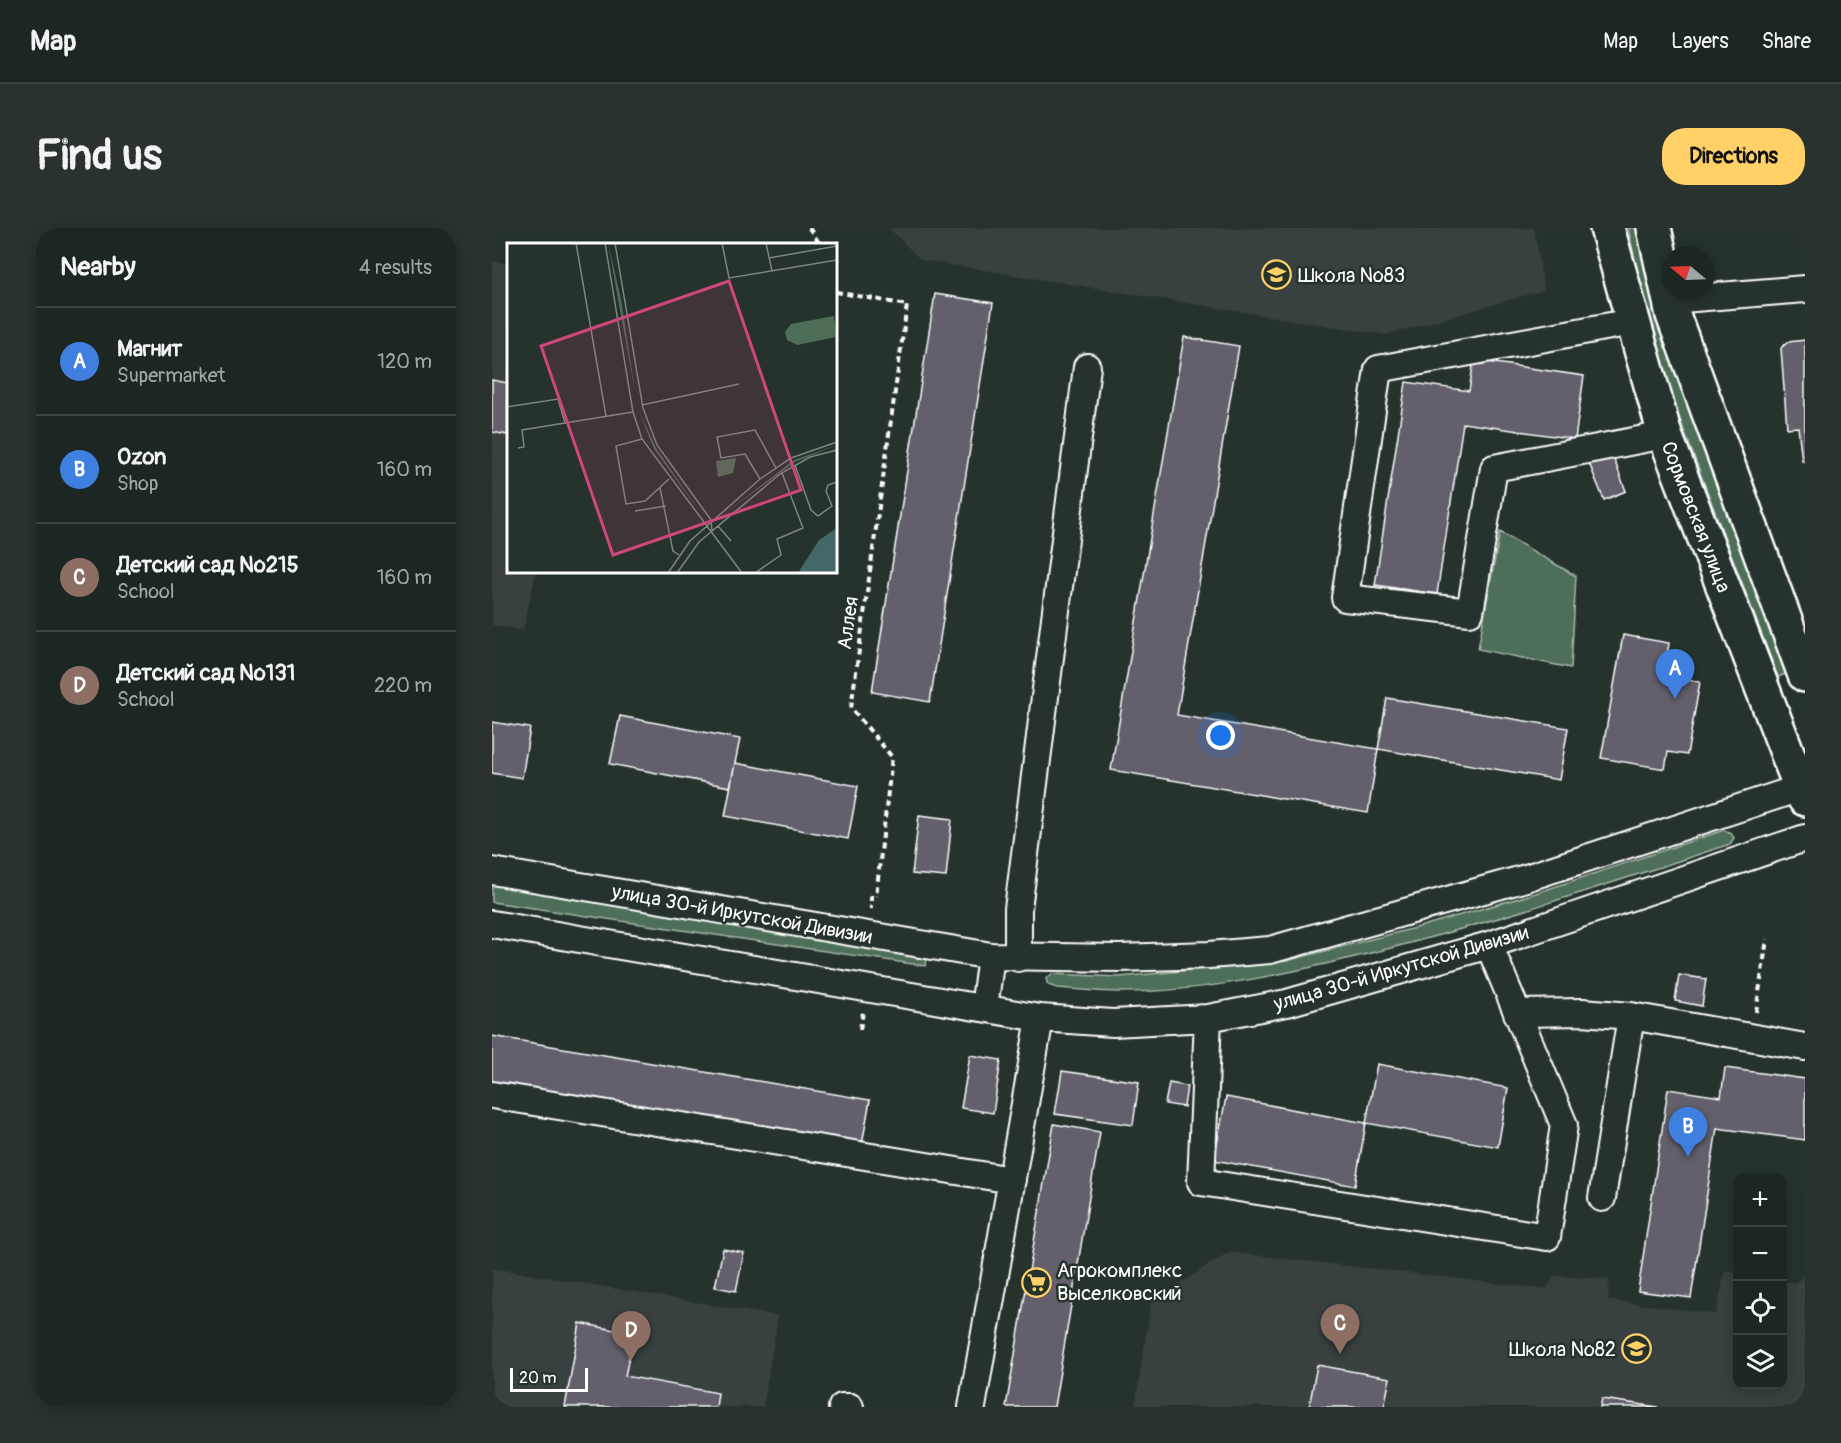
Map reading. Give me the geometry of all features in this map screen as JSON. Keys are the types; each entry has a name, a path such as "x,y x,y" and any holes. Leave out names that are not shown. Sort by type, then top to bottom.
{"main road":[{"name":"Сормовская улица","path":"1607,228 1665,435 1803,792"},
{"path":"1654,228 1661,260"},
{"path":"1670,300 1710,420 1805,675"}],"street":[{"path":"1715,296 1805,289"},
{"path":"1632,322 1378,369 1345,598 1470,612 1494,468 1665,435"},
{"path":"1018,958 1018,909 1087,366"},
{"name":"улица 30-й Иркутской Дивизии","path":"492,871 991,956 1119,958 1270,950 1526,878 1803,792"},
{"name":"улица 30-й Иркутской Дивизии","path":"492,924 1040,1018 1113,1023 1208,1018 1287,1003 1490,945 1805,838"},
{"path":"1208,1018 1200,1182 1547,1237 1564,1125 1490,945"},
{"path":"984,1008 991,956"},
{"path":"1517,1013 1583,1012 1630,1016 1805,1047"},
{"path":"1602,1198 1630,1016"},
{"path":"972,1407 1040,1018"},
{"path":"492,1095 1012,1180"},
{"path":"842,1407 850,1407"}],"path":[{"path":"809,228 819,243"},
{"name":"Аллея","path":"837,292 908,305 851,708 892,757 876,896"},
{"path":"1752,1036 1767,939"}],"shaded area":[{"name":"Школа №83","path":"889,228 1534,228 1544,290 1386,335 921,260"},
{"path":"492,261 507,264 507,573 536,573 523,630 492,625"},
{"path":"1229,1252 1546,1289 1554,1276 1609,1279 1608,1300 1716,1314 1725,1271 1733,1272 1733,1389 1787,1389 1787,1282 1794,1283 1805,1276 1805,1407 1135,1407 1151,1302"},
{"path":"492,1268 778,1316 763,1407 492,1407"}],"green space":[{"path":"1628,228 1640,228 1659,309 1685,395 1788,673 1778,677 1674,404 1646,310"},
{"path":"1500,532 1576,576 1571,668 1478,649"},
{"path":"1724,830 1731,833 1734,838 1730,844 1509,915 1312,967 1217,985 1152,991 1112,992 1057,988 1048,985 1046,979 1052,974 1119,977 1286,961 1419,927 1536,893"},
{"path":"492,883 927,954 926,966 492,902"}],"building":[{"path":"935,294 993,303 930,702 872,692"},
{"path":"1184,337 1239,346 1177,715 1378,749 1368,813 1111,770"},
{"path":"1805,340 1805,461 1802,461 1798,427 1787,428 1781,348 1788,342"},
{"path":"1474,360 1584,376 1575,439 1463,423 1437,594 1375,585 1406,382 1469,391"},
{"path":"492,380 507,383 507,435 492,432"},
{"path":"1612,454 1626,491 1604,500 1589,463"},
{"path":"1623,635 1669,643 1664,676 1700,682 1687,755 1668,752 1665,769 1601,758"},
{"path":"1387,698 1568,728 1559,780 1378,749"},
{"path":"620,716 740,739 730,787 610,764"},
{"path":"492,722 530,728 522,778 492,773"},
{"path":"735,763 858,786 848,839 725,816"},
{"path":"919,815 952,819 946,877 912,874"},
{"path":"1679,975 1706,979 1702,1006 1675,1001"},
{"path":"492,1036 870,1100 862,1145 492,1083"},
{"path":"970,1055 1001,1060 993,1113 961,1108"},
{"path":"1377,1064 1508,1088 1498,1147 1366,1123"},
{"path":"1725,1068 1805,1079 1805,1140 1717,1128 1691,1298 1638,1291 1668,1089 1721,1097"},
{"path":"1062,1071 1139,1082 1133,1125 1055,1114"},
{"path":"1169,1083 1187,1086 1184,1107 1165,1104"},
{"path":"1226,1097 1366,1123 1355,1186 1214,1160"},
{"path":"1054,1124 1100,1132 1054,1407 1006,1407"},
{"path":"723,1249 744,1253 736,1291 715,1287"},
{"path":"580,1323 634,1334 625,1376 718,1393 716,1407 565,1407"},
{"path":"1317,1365 1390,1378 1384,1407 1309,1407"},
{"path":"1602,1399 1658,1407 1600,1407"}],"place":[{"name":"Школа №83","path":"1277,275"},
{"name":"Магнит","path":"1675,699"},
{"name":"Ozon","path":"1688,1157"},
{"name":"Агрокомплекс Выселковский","path":"1036,1282"},
{"name":"Школа №82","path":"1637,1349"},
{"name":"Детский сад №215","path":"1340,1354"},
{"name":"Детский сад №131","path":"631,1361"}]}
